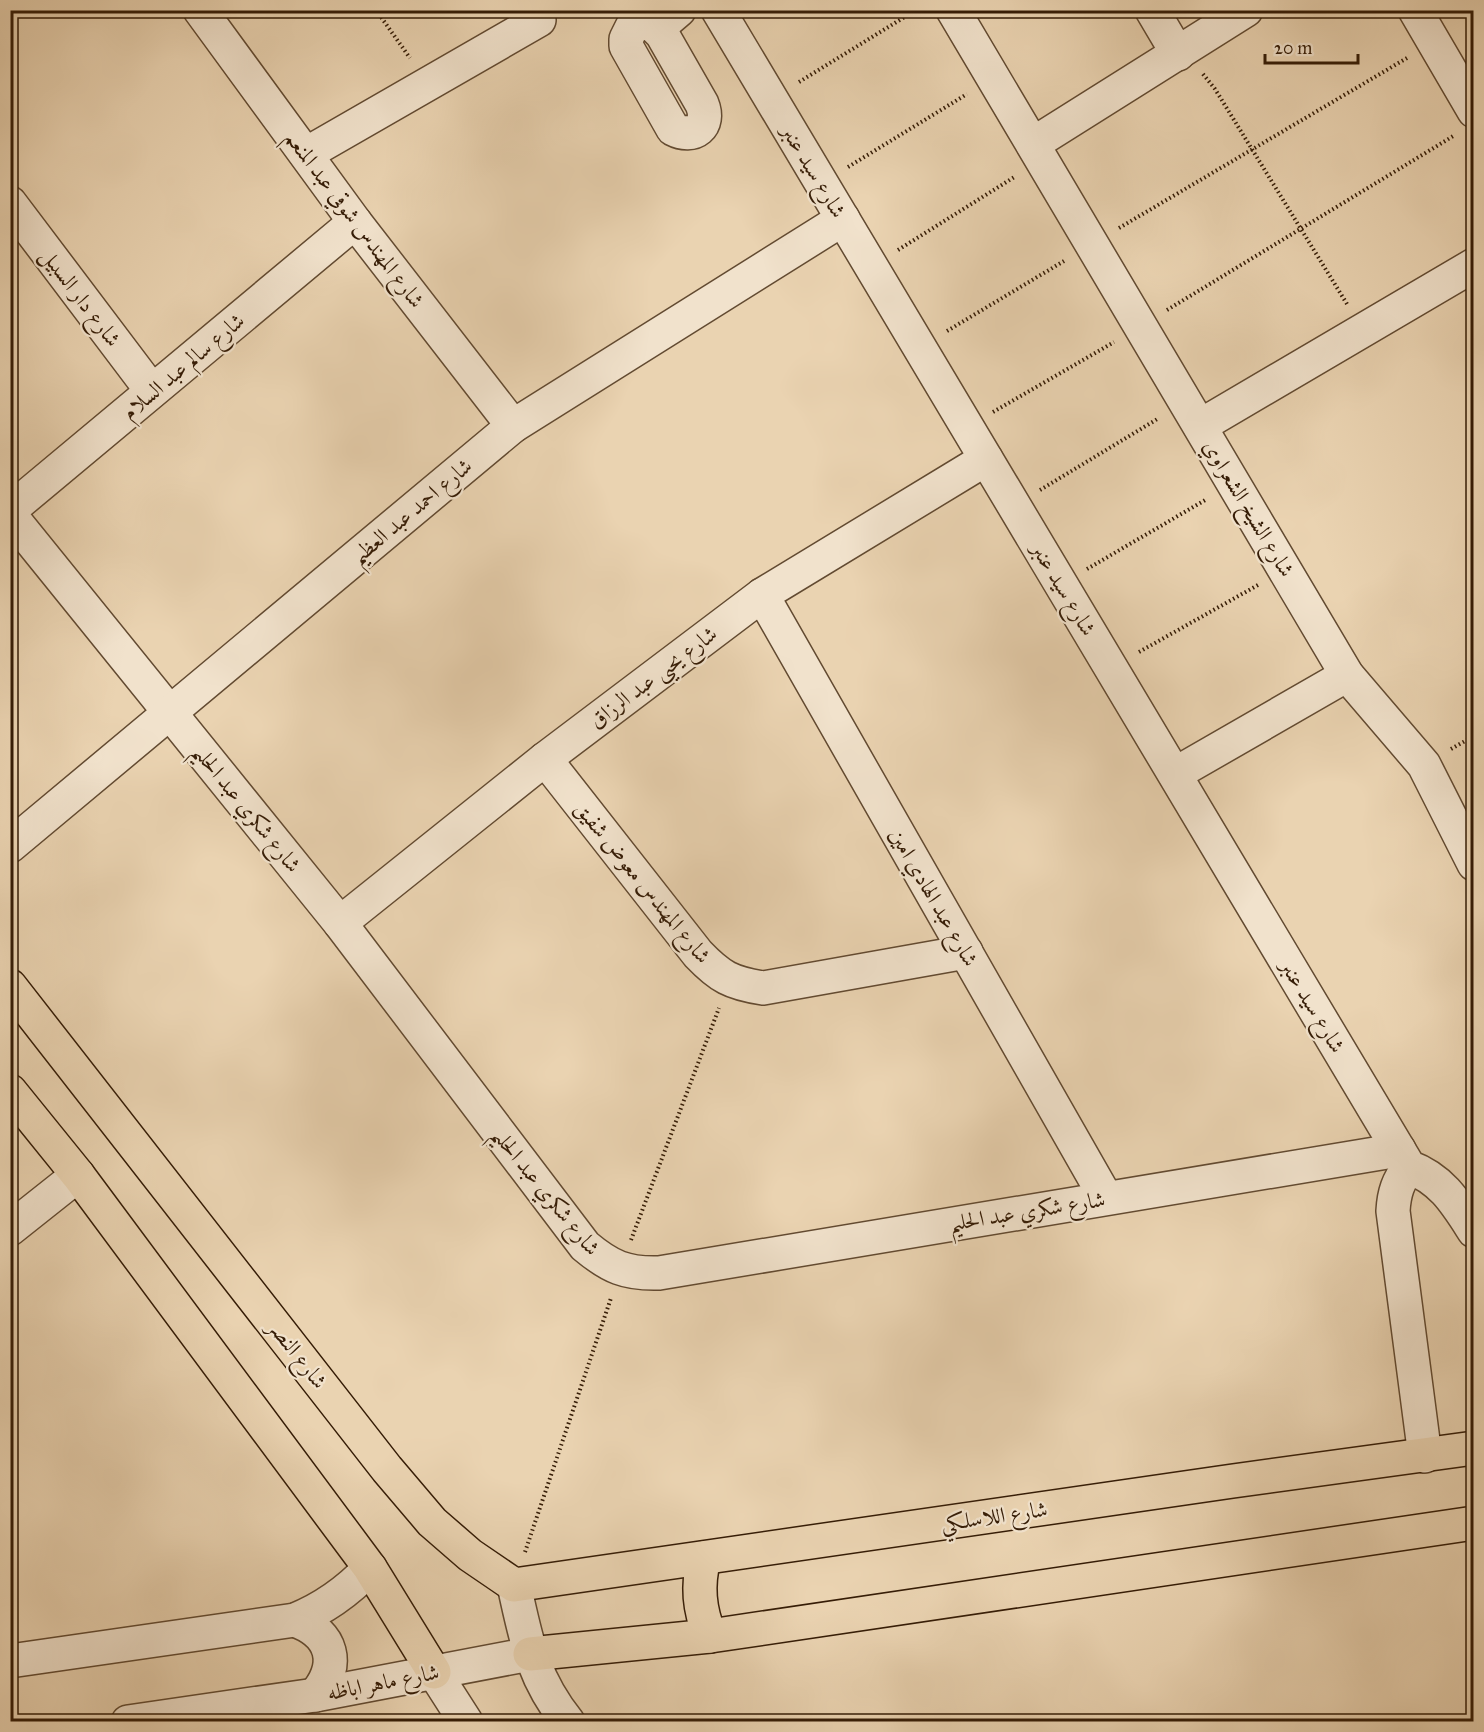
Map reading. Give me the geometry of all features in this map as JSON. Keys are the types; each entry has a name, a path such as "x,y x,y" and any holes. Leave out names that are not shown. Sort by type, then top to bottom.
{"main road":[{"name":"شارع النصر","path":"10,986 387,1468 432,1522 470,1555 514,1585"},
{"path":"10,1091 78,1175 370,1568 434,1672"},
{"name":"شارع اللاسلكي","path":"514,1585 1473,1448"},
{"path":"530,1654 710,1636 1473,1523"},
{"path":"704,1558 699,1578 698,1598 702,1618 710,1636"}],"street":[{"name":"شارع المهندس شوقي عبد المنعم","path":"200,10 356,222 513,426"},
{"name":"شارع سيد عنبر","path":"718,10 1404,1158"},
{"name":"شارع الشيخ الشعراوي","path":"953,10 1347,675 1424,765 1473,864"},
{"path":"1152,10 1178,54"},
{"path":"1037,152 1178,54 1246,10"},
{"path":"1415,10 1434,43 1468,120"},
{"path":"306,154 539,20"},
{"name":"شارع دار السبيل","path":"10,203 152,391"},
{"name":"شارع احمد عبد العظيم","path":"10,846 513,426 843,219"},
{"name":"شارع سالم عبد السلام","path":"10,510 356,222"},
{"path":"1193,414 1363,330 1473,265"},
{"name":"شارع يحيى عبد الرزاق","path":"340,923 545,759 762,595 986,459"},
{"name":"شارع شكري عبد الحليم","path":"10,515 340,923 585,1246 602,1260 620,1269 639,1274 659,1273 1106,1198 1404,1158"},
{"name":"شارع عبد الهادي امين","path":"762,595 1106,1198"},
{"path":"1175,774 1347,675"},
{"name":"شارع المهندس معوض شفيق","path":"545,759 698,954 715,972 738,984 763,988 966,952"},
{"path":"1425,1456 1393,1211 1394,1195 1404,1158 1439,1183 1473,1231"},
{"path":"10,1229 78,1175"},
{"path":"10,1661 295,1620 317,1611 336,1599 355,1585 370,1568"},
{"path":"514,1585 530,1654 539,1678 568,1722"},
{"path":"295,1620 311,1626 323,1636 330,1651 330,1667 325,1683 315,1695"},
{"name":"شارع ماهر اباظه","path":"128,1722 315,1695 530,1654"},
{"path":"434,1672 466,1722"}],"path":[{"path":"376,10 428,83"},
{"path":"771,99 916,10"},
{"path":"920,348 1252,148 1434,43"},
{"path":"1178,54 1200,70 1215,89 1363,330"},
{"path":"821,183 993,78"},
{"path":"967,427 1141,326 1301,229 1468,120"},
{"path":"872,267 1037,152"},
{"path":"1014,506 1193,414"},
{"path":"1061,585 1234,483"},
{"path":"1111,668 1285,570"}]}
